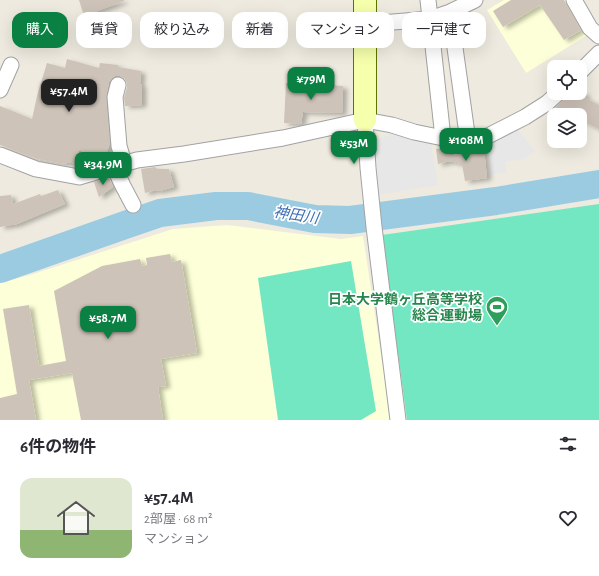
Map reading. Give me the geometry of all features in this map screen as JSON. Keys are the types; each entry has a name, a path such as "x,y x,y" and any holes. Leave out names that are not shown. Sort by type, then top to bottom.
{"street":[{"path":"365,0 365,120 374,228 398,420"},
{"path":"428,0 429,12"},
{"path":"450,12 475,0"},
{"path":"574,0 590,28 599,36"},
{"path":"433,48 444,138"},
{"path":"455,48 468,141"},
{"path":"587,65 599,53"},
{"path":"0,90 11,65"},
{"path":"118,85 115,97 120,146 119,165 123,186 133,204"},
{"path":"0,155 36,169 79,177 137,160 283,138 365,120 392,125 414,132 457,142 468,141 482,139 525,117 550,100"},
{"path":"440,110 463,101"}],"shaded area":[{"path":"504,0 569,0 589,34 526,73 487,10"},
{"path":"517,128 535,151 524,159 505,162 506,173 490,175 487,143"},
{"path":"395,132 431,142 438,185 379,195 375,141"},
{"path":"227,225 341,239 363,236 391,420 0,420 0,283 33,274 173,229"}],"green space":[{"name":"日本大学鶴ヶ丘高等学校 総合運動場","path":"599,204 599,420 407,420 382,235"},
{"path":"351,261 376,411 361,420 278,420 258,278"}],"building":[{"path":"79,0 124,0 95,12 83,12"},
{"path":"511,0 564,0 581,30 564,40 540,5 503,27 493,11"},
{"path":"67,59 99,68 100,63 118,65 118,67 141,71 140,84 142,85 142,105 125,106 124,98 127,83 124,78 115,76 109,82 106,98 110,143 104,160 79,150 78,164 67,162 66,164 38,159 0,145 0,106 32,119 47,63 65,68"},
{"path":"286,83 343,86 342,113 303,112 301,124 284,123"},
{"path":"587,99 599,105 599,129 587,123 587,108 555,108 563,100 587,100"},
{"path":"479,148 480,151 484,150 487,178 465,181 462,164 450,161 438,164 436,149 449,149 451,156"},
{"path":"155,167 157,169 169,169 174,187 145,193 141,169"},
{"path":"109,178 113,187 99,197 94,182"},
{"path":"58,190 65,204 17,224 0,227 0,196 11,195 13,204 40,194 41,196"},
{"path":"170,254 172,262 181,260 197,353 161,359 166,386 158,387 163,420 81,420 72,373 29,380 36,420 0,420 0,398 17,394 3,309 29,305 39,366 66,361 54,291 102,266 140,259 142,266 147,265 146,258"}],"waterway":[{"name":"神田川","path":"0,269 160,213 216,206 248,206 315,219 350,220 496,201 599,184"}],"place":[{"name":"日本大学鶴ヶ丘高等学校 総合運動場","path":"497,326"}]}
